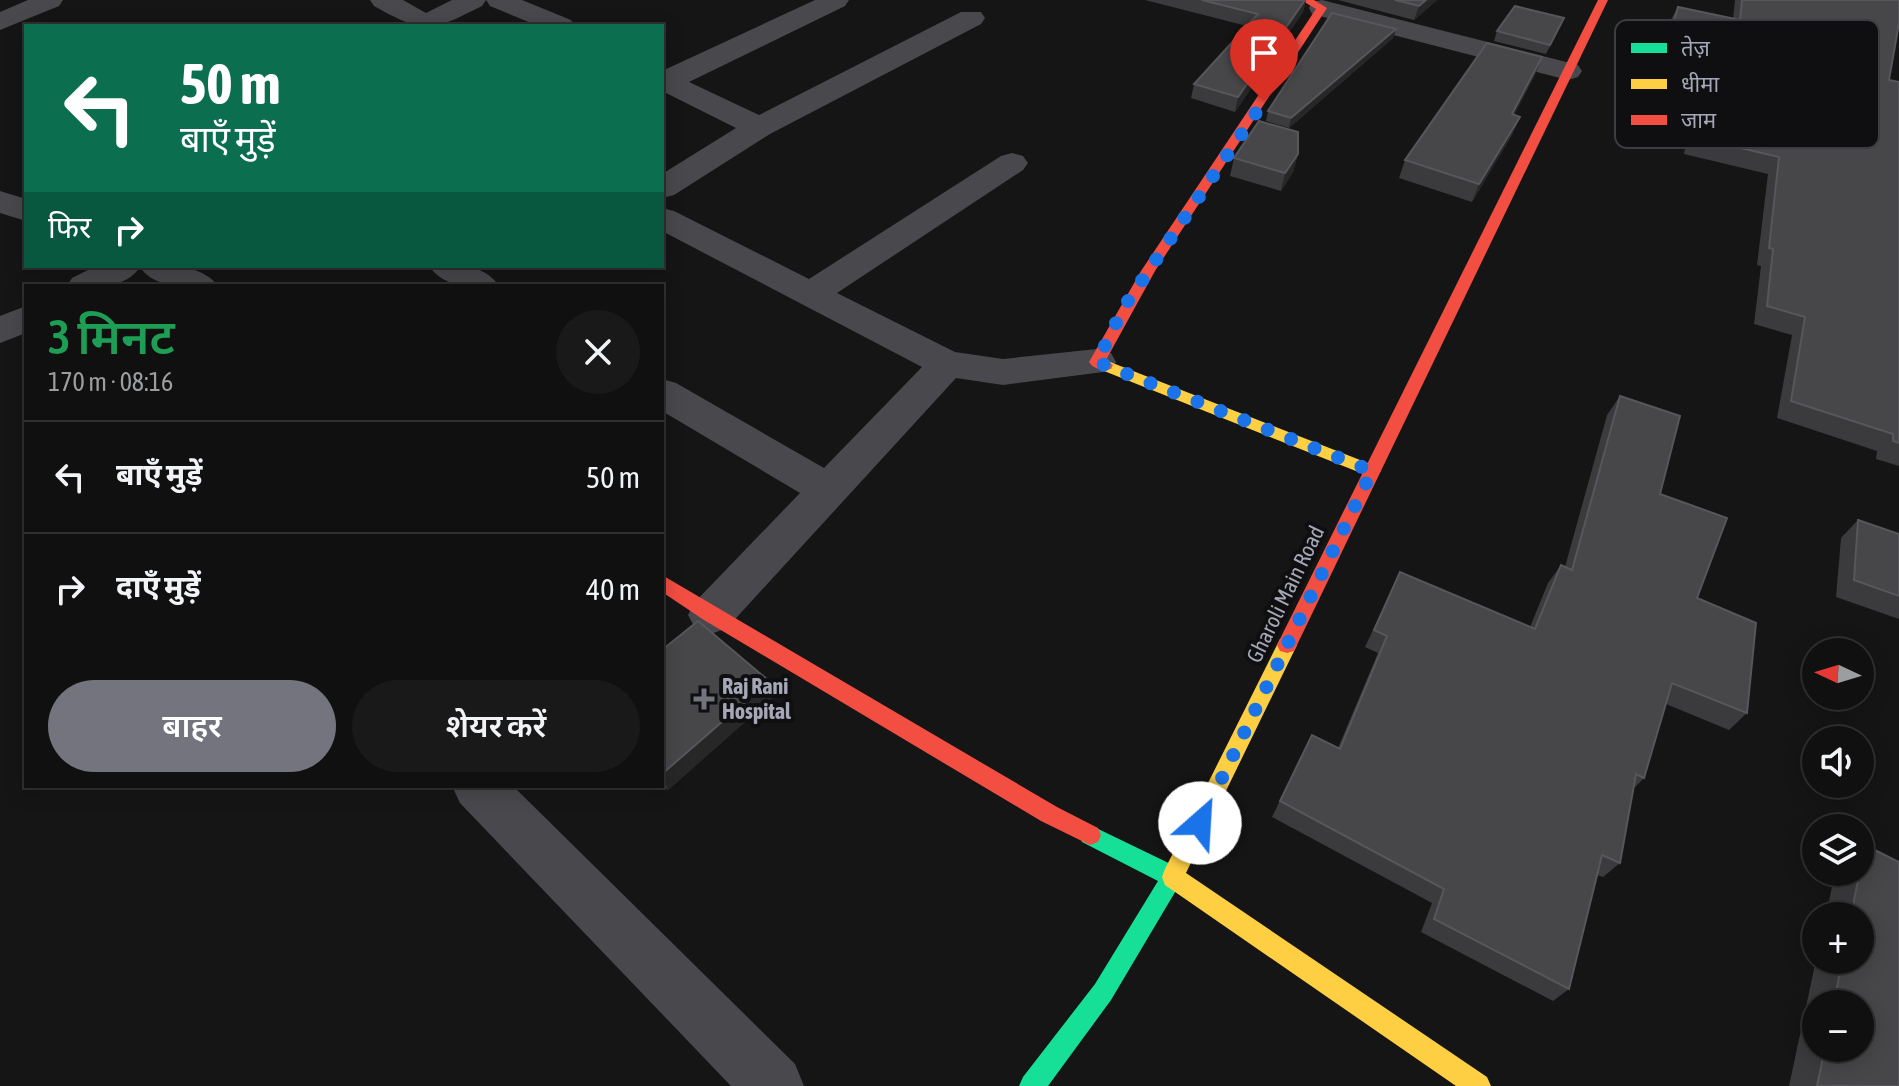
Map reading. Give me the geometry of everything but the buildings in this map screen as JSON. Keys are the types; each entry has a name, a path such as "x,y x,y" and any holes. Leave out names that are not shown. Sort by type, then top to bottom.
{"street":[{"path":"0,22 50,0"},
{"path":"383,0 426,24"},
{"path":"430,24 473,0"},
{"path":"499,0 556,24"},
{"path":"664,81 836,0"},
{"name":"Gharoli Main Road","path":"1032,1086 1103,992 1173,877 1603,0"},
{"path":"1097,362 1124,307 1281,75 1314,4 1568,71"},
{"path":"664,187 759,127 971,18"},
{"path":"664,81 759,127"},
{"path":"810,294 1012,163"},
{"path":"0,201 24,210"},
{"path":"664,219 947,364 1003,372 1097,362 1372,471"},
{"path":"89,284 119,268"},
{"path":"161,268 196,284"},
{"path":"450,268 478,284"},
{"path":"711,615 947,364"},
{"path":"664,394 828,490"},
{"path":"664,583 711,615 1049,814 1173,877 1478,1086"},
{"path":"480,788 773,1086"}],"traffic: fast":[{"path":"1032,1086 1103,992 1173,877 1090,835"}],"traffic: slow":[{"path":"1105,365 1372,471"},
{"path":"1287,645 1173,877 1478,1086"}],"traffic: jam":[{"path":"1105,365 1097,362 1148,271 1322,8 1306,0"},
{"path":"1287,645 1603,0"},
{"path":"664,583 711,615 1049,814 1090,835"}],"place":[{"name":"Raj Rani Hospital","path":"704,699"}],"route":[{"path":"1200,823 1372,471 1097,362 1124,307 1264,101"}]}
